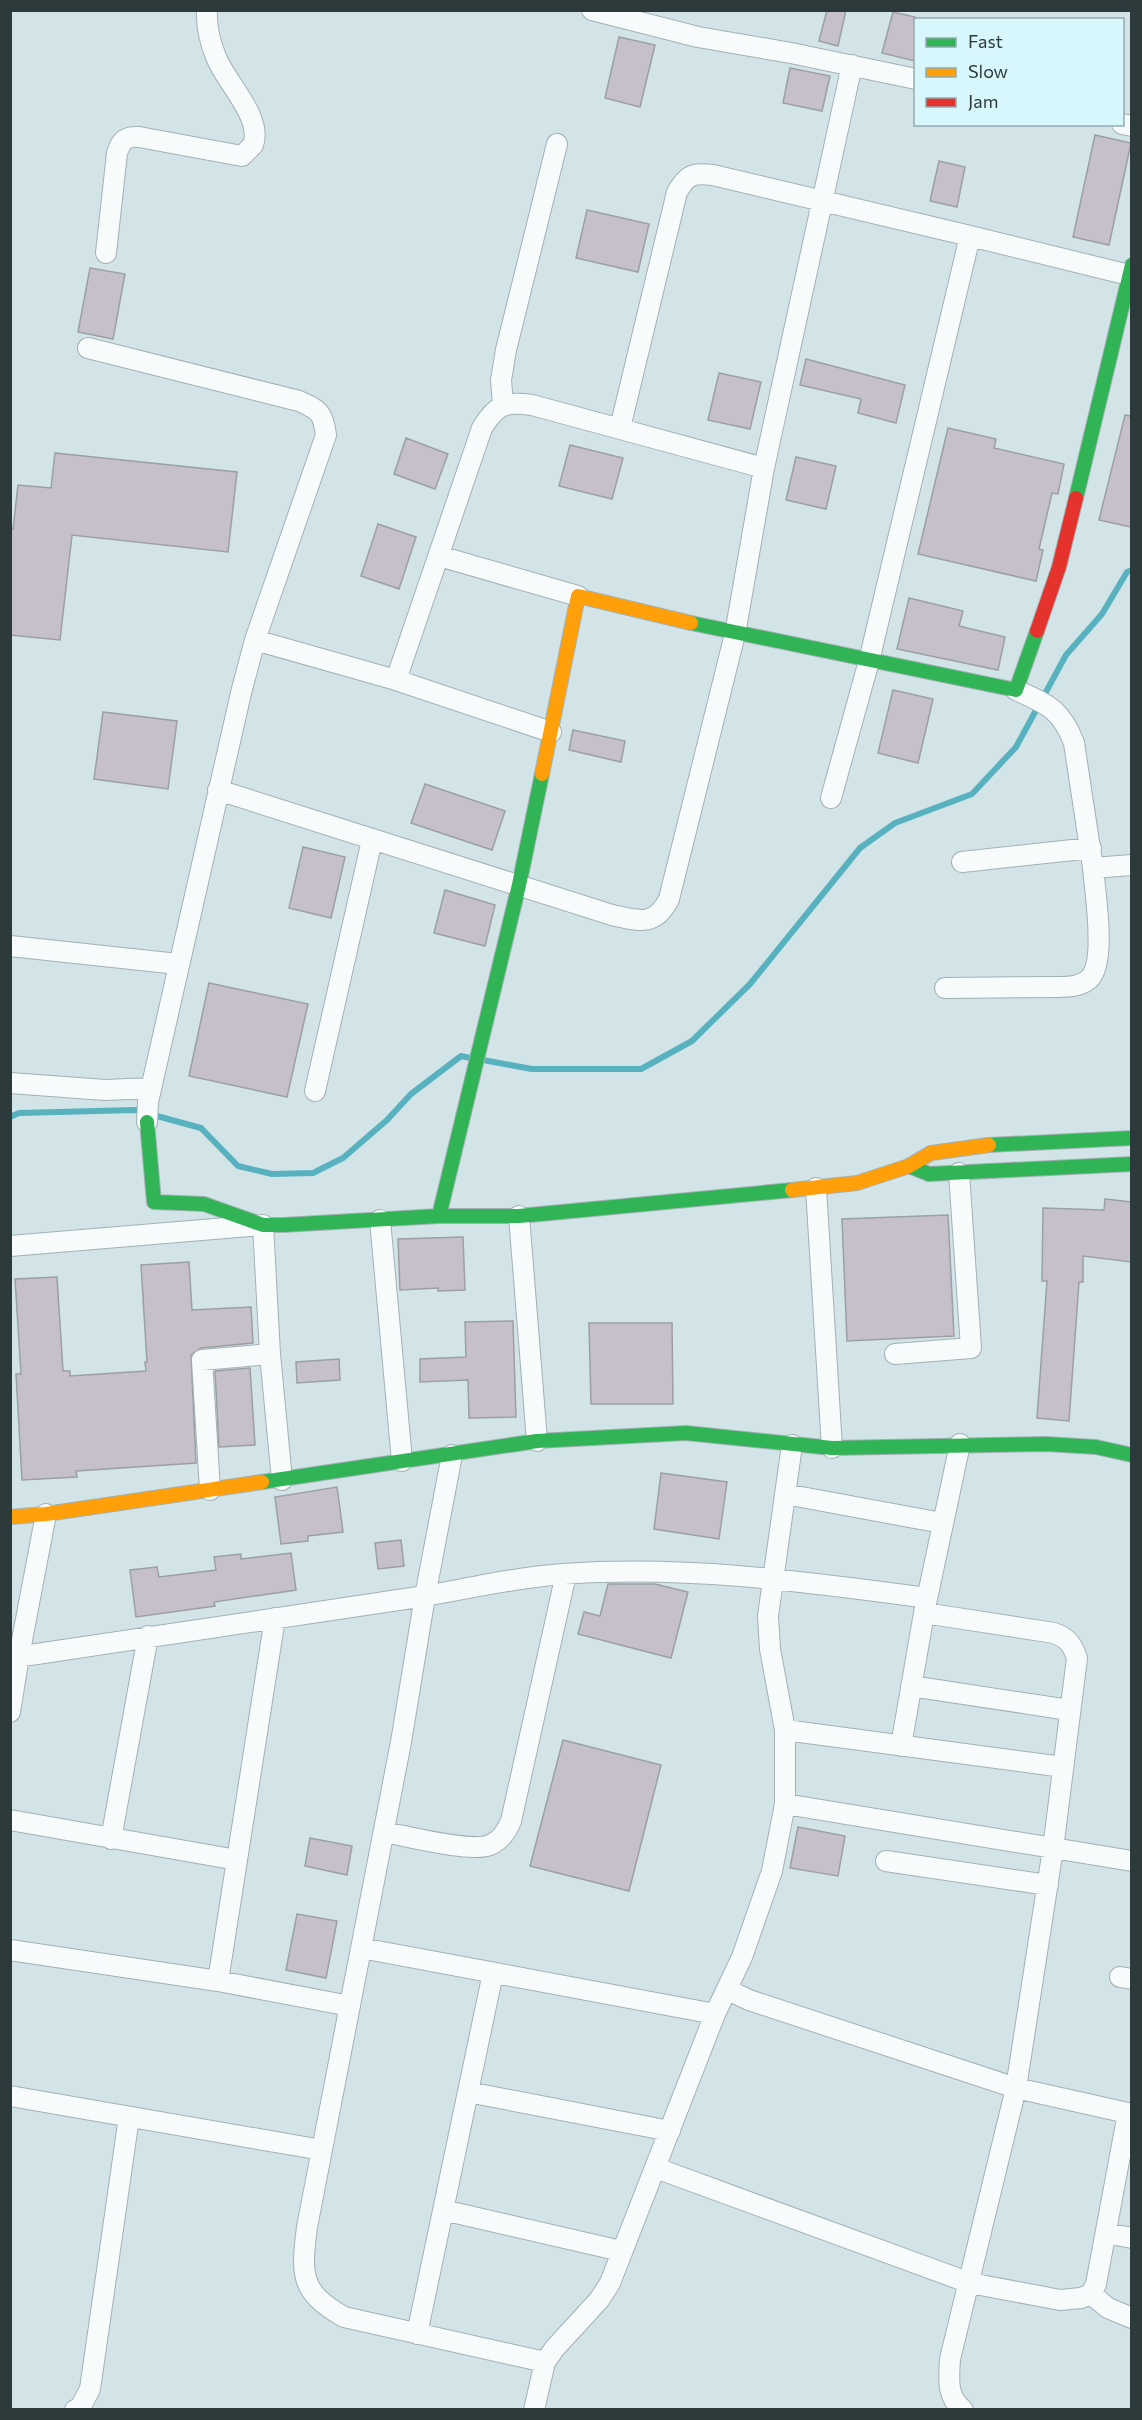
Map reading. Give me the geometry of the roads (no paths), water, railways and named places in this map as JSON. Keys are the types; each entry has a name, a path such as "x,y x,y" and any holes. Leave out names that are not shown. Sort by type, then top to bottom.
{"street":[{"path":"106,253 117,153 121,142 129,136 242,156 254,145 256,129 216,58 208,31 207,10"},
{"path":"592,10 698,37 791,52 914,79"},
{"path":"218,790 612,915 636,921 649,920 663,911 669,899 735,634 764,468 852,65"},
{"path":"502,405 501,380 506,350 557,144"},
{"path":"620,428 677,192 685,179 697,173 1130,270 1064,548 1019,692"},
{"path":"831,798 869,661 970,236"},
{"path":"88,348 299,401 316,408 324,418 326,435 255,640 178,963 150,1095 147,1122 154,1202 204,1204 263,1225"},
{"path":"396,680 482,428 490,415 502,405 515,402 532,405 764,468"},
{"path":"440,556 578,597 735,634 1019,692 1049,706 1067,725 1074,743 1093,868 1099,948 1097,968 1088,980 1075,986 945,988"},
{"path":"439,1216 519,885 578,597"},
{"path":"255,640 396,680 551,732"},
{"path":"315,1091 372,840"},
{"path":"963,862 1090,848"},
{"path":"1093,868 1131,865"},
{"path":"10,946 178,963"},
{"path":"10,1083 150,1095"},
{"path":"10,1246 263,1225 439,1216 519,1216 816,1188 857,1183 909,1166 931,1153 998,1144 1131,1138"},
{"path":"909,1166 929,1174 1131,1164"},
{"path":"895,1354 971,1348 959,1173"},
{"path":"816,1188 832,1448"},
{"path":"519,1216 537,1441"},
{"path":"380,1220 402,1461"},
{"path":"263,1225 270,1353 282,1480"},
{"path":"210,1490 202,1360 270,1353"},
{"path":"10,1516 46,1514 537,1441 686,1433 832,1448 1046,1444 1096,1447 1131,1455"},
{"path":"901,1746 942,1523 960,1444"},
{"path":"534,2409 545,2362 599,2300 610,2283 715,2014 728,1990 772,1871 785,1804 785,1730 770,1649 768,1616 792,1445"},
{"path":"452,1455 384,1832 303,2254 305,2277 311,2293 323,2305 344,2317 545,2362"},
{"path":"785,1494 942,1523"},
{"path":"10,1712 15,1657 46,1514"},
{"path":"15,1657 566,1574 636,1571 773,1578 926,1606 1066,1637 1073,1646 1077,1658 1048,1885 1017,2088 950,2359 948,2382 957,2407"},
{"path":"384,1832 471,1848 488,1846 499,1840 506,1832 511,1821 566,1574"},
{"path":"218,1981 275,1618"},
{"path":"111,1839 148,1636"},
{"path":"911,1686 1069,1710"},
{"path":"785,1730 1063,1767"},
{"path":"785,1804 1131,1861"},
{"path":"10,1820 237,1860"},
{"path":"886,1861 1048,1885"},
{"path":"361,1948 715,2014"},
{"path":"10,1950 218,1981 350,2006"},
{"path":"417,2334 493,1973"},
{"path":"656,2168 970,2283 1060,2300 1081,2298 1090,2294 1096,2284 1130,2114 1017,2088 749,2000 728,1990"},
{"path":"468,2092 670,2131"},
{"path":"12,2103 129,2117 322,2150"},
{"path":"75,2409 80,2408 90,2389 129,2117"},
{"path":"443,2210 621,2251"},
{"path":"1106,2233 1131,2238"},
{"path":"1090,2294 1108,2308 1131,2318"}],"waterway":[{"path":"483,1060 532,1069 641,1069 692,1041 750,984 860,848 895,823 972,794 1016,747 1066,655 1102,614 1127,572 1132,570"},
{"path":"10,1117 19,1113 135,1110 201,1128 238,1166 272,1174 313,1173 343,1158 387,1120 411,1094 461,1056 470,1058"}]}
